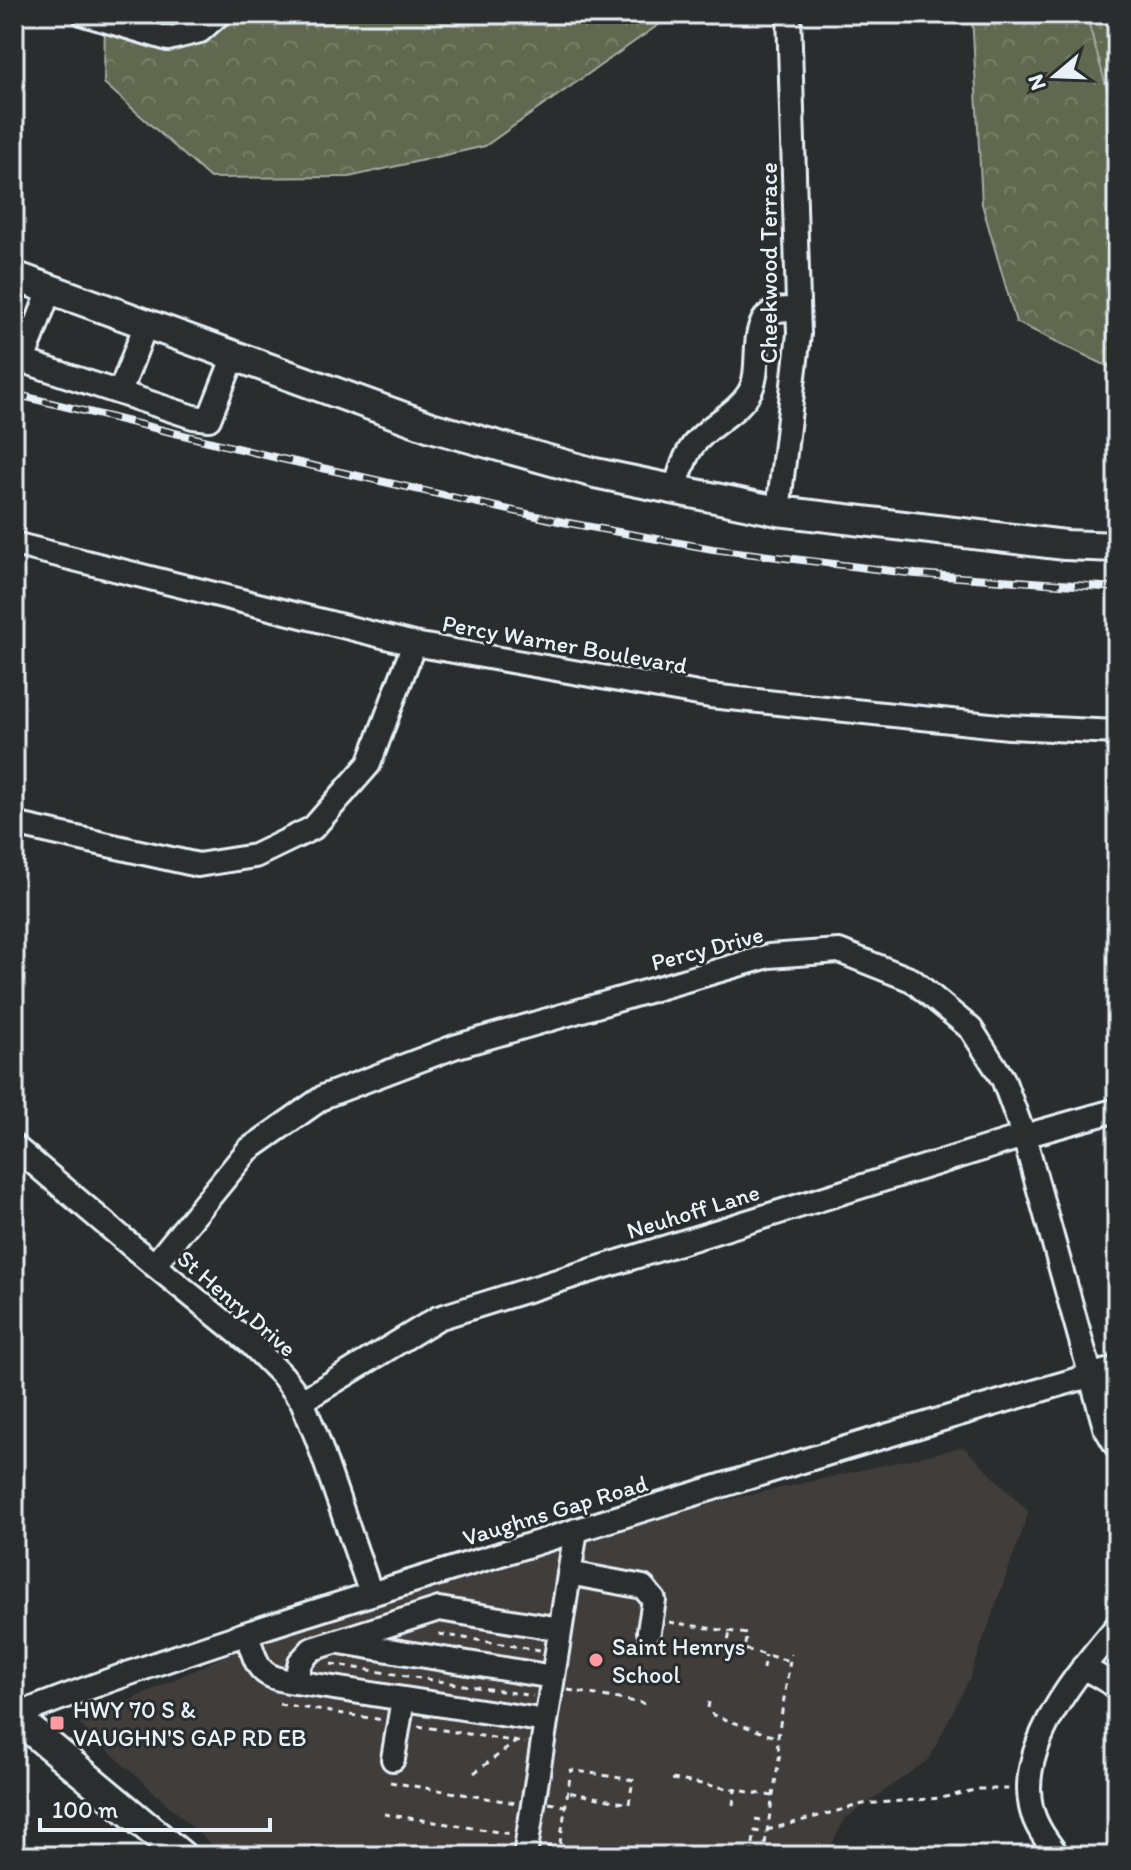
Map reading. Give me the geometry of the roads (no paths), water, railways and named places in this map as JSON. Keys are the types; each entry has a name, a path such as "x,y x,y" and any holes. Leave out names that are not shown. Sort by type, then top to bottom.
{"main road":[{"path":"14,276 431,427 595,473 778,511 1065,545 1117,547"},
{"path":"14,1716 182,1856"}],"street":[{"path":"84,14 168,39 200,31 219,14"},
{"name":"Cheekwood Terrace","path":"778,511 799,334 789,14"},
{"path":"50,289 23,361 193,417 209,419 234,356"},
{"path":"675,489 693,445 749,393 755,379 761,326 768,315 781,309 798,309"},
{"path":"120,392 146,324"},
{"name":"Percy Warner Boulevard","path":"14,544 414,644 710,696 1009,727 1117,732"},
{"path":"14,824 198,865 255,856 313,828 369,764 414,644"},
{"name":"Percy Drive","path":"154,1265 248,1150 325,1096 454,1047 769,956 839,951 912,980 971,1029 1003,1079 1105,1371"},
{"name":"Neuhoff Lane","path":"302,1401 438,1318 1117,1110"},
{"name":"St Henry Drive","path":"14,1146 249,1342 283,1376 302,1401 317,1438 371,1594"},
{"path":"1105,1371 1117,1394"},
{"path":"1105,1371 1105,1427 1117,1447"},
{"name":"Vaughns Gap Road","path":"14,1716 181,1655 371,1594 1105,1371"},
{"path":"530,1846 576,1530"},
{"path":"569,1573 643,1587 654,1600 649,1629"},
{"path":"295,1682 302,1659 312,1649 439,1609 560,1629"},
{"path":"1058,1856 1031,1809 1029,1772 1038,1742 1049,1721 1083,1667 1117,1626"},
{"path":"247,1634 254,1657 263,1671 275,1679 546,1721"},
{"path":"334,1641 555,1688"},
{"path":"1083,1667 1117,1687"},
{"path":"393,1759 403,1699"}],"railway":[{"path":"14,394 282,459 563,522 713,549 916,574 1117,588"}],"place":[{"name":"Saint Henrys School","path":"596,1660"},
{"name":"HWY 70 S & VAUGHN'S GAP RD EB","path":"57,1723"}]}
